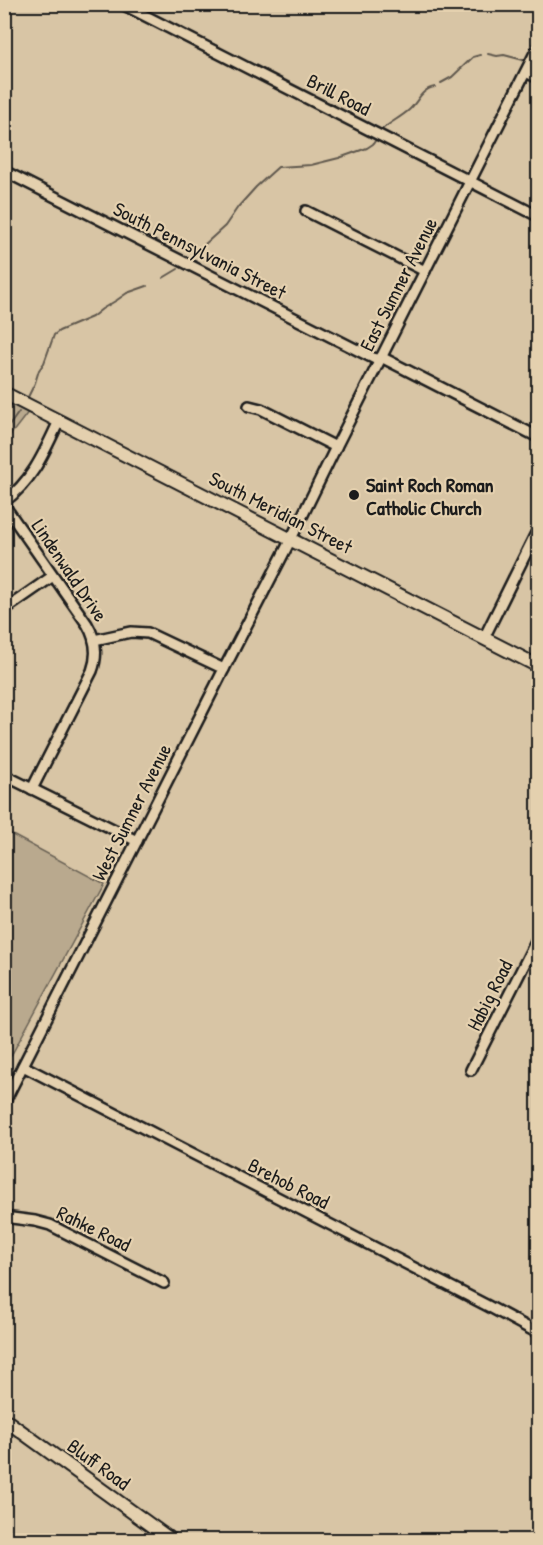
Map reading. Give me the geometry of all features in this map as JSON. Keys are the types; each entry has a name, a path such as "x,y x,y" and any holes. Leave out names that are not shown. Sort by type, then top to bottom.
{"main road":[{"name":"South Meridian Street","path":"4,393 538,666"},
{"name":"Bluff Road","path":"4,1419 171,1540"}],"street":[{"name":"Brill Road","path":"122,4 538,216"},
{"name":"East Sumner Avenue","path":"291,539 538,47"},
{"path":"526,72 538,78"},
{"name":"South Pennsylvania Street","path":"4,171 538,437"},
{"path":"306,211 425,271"},
{"path":"249,406 261,409 336,447"},
{"path":"4,503 22,487 35,470 59,421"},
{"name":"Lindenwald Drive","path":"4,503 87,624 94,640 95,659 92,671 32,789"},
{"path":"484,638 538,529"},
{"name":"West Sumner Avenue","path":"4,1103 291,539"},
{"path":"4,610 53,576"},
{"path":"94,640 131,632 148,633 224,669"},
{"path":"4,775 137,841"},
{"name":"Habig Road","path":"471,1070 538,937"},
{"name":"Brehob Road","path":"23,1066 538,1333"},
{"name":"Rahke Road","path":"4,1217 50,1225 164,1283"}],"shaded area":[{"path":"12,405 29,411 5,442 5,417"},
{"path":"5,831 104,884 5,1067"}],"waterway":[{"path":"488,54 504,55 527,61"},
{"path":"441,83 452,77 473,57 480,55"},
{"path":"380,131 409,110 426,90 435,87"},
{"path":"193,255 225,226 238,207 278,167 311,165 339,158 367,148 377,138"},
{"path":"163,278 178,269"},
{"path":"28,397 54,335 92,317 127,293 147,286"},
{"path":"4,433 19,412"}],"place":[{"name":"Saint Roch Roman Catholic Church","path":"354,495"}]}
